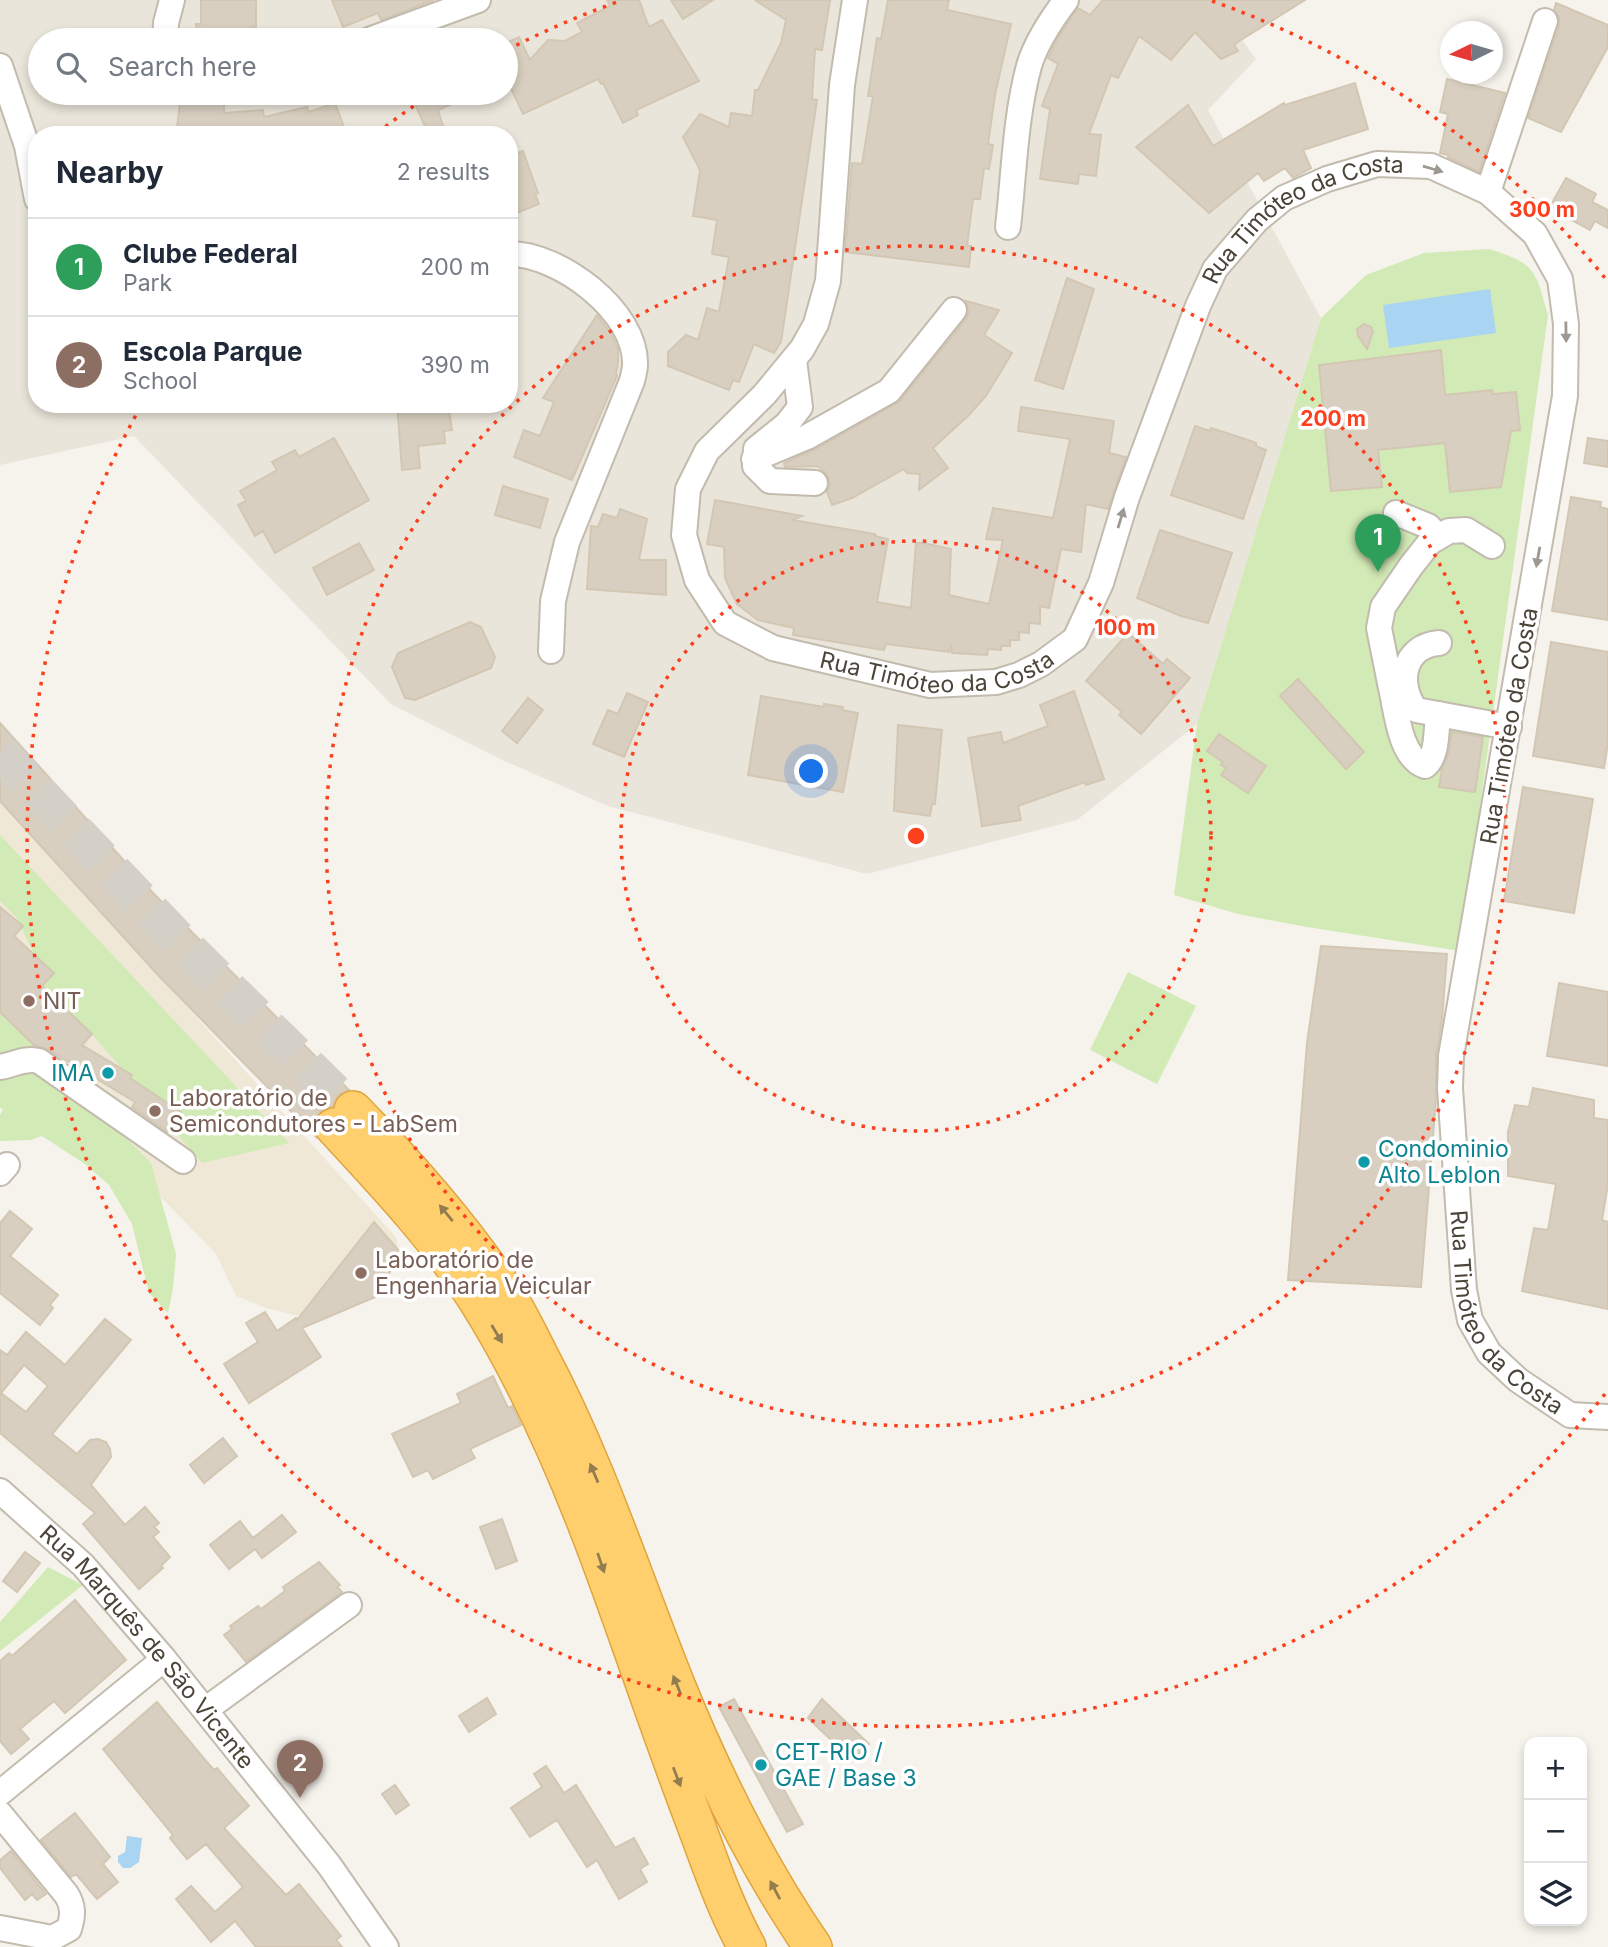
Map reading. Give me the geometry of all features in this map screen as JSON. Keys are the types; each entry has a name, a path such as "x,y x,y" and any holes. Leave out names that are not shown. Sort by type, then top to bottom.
{"highway":[{"path":"747,1947 717,1881 672,1764 597,1552 556,1447 512,1359 474,1297 397,1196 343,1118 390,1147 462,1233 509,1298 586,1451 677,1686 731,1808 782,1902 813,1947"}],"street":[{"path":"166,28 172,0"},
{"path":"402,28 478,0"},
{"name":"Rua Timóteo da Costa","path":"855,0 842,85 828,281 816,324 803,349 764,395 707,451 688,489 684,535 697,580 725,622 774,648 930,685 996,682 1019,676 1041,664 1075,639 1101,583 1127,498 1198,306 1216,268 1257,220 1284,198 1327,179 1377,164 1431,166 1488,192 1535,234 1560,279 1566,324 1565,396 1451,1055 1450,1088 1464,1290 1470,1320 1489,1353 1518,1380 1570,1415 1608,1417"},
{"path":"1008,227 1019,122 1030,64 1048,24 1066,0"},
{"path":"1488,192 1545,21"},
{"path":"0,66 28,151"},
{"path":"518,254 568,272 596,294 614,311 630,340 635,363 628,390 567,542 553,601 551,651"},
{"path":"754,459 807,437 889,391 954,310"},
{"path":"794,360 800,407 787,424 756,449 755,466 770,481 815,483"},
{"path":"797,412 807,437"},
{"path":"1396,513 1428,526 1438,536"},
{"path":"1438,714 1434,752 1431,762 1425,766 1417,763 1405,748 1397,684 1380,628 1383,607 1410,566 1438,536 1449,531 1466,530 1492,546"},
{"path":"1397,684 1416,650 1427,644 1439,643"},
{"path":"1397,684 1416,710 1509,727"},
{"path":"0,1066 15,1065 32,1058 39,1060 183,1161"},
{"name":"Rua Marquês de São Vicente","path":"0,1491 83,1565 164,1658 329,1865 386,1947"},
{"path":"205,1710 349,1605"},
{"path":"0,1793 164,1658"},
{"path":"0,1814 66,1894 73,1913 69,1929 52,1938 0,1928"}],"shaded area":[{"path":"0,0 1213,0 1256,59 1208,110 1321,318 1197,724 1077,820 867,874 608,806 500,759 391,704 134,436 0,465"},
{"path":"0,801 396,1237 399,1251 380,1295 318,1321 266,1308 236,1296 216,1254 95,1129 0,1076"}],"green space":[{"path":"1489,249 1516,259 1531,270 1540,287 1548,315 1460,951 1238,914 1174,895 1197,724 1321,318 1366,275 1424,253"},
{"path":"0,835 289,1143 202,1163 92,1034 42,986 53,973 34,954 17,918 0,901"},
{"path":"1128,972 1196,1006 1157,1084 1090,1050"},
{"path":"0,1012 151,1163 176,1254 168,1313 149,1293 132,1224 109,1185 85,1164 42,1136 31,1140 0,1141 0,1115 3,1109 0,1108"},
{"path":"48,1567 83,1585 0,1651 0,1622"}],"water":[{"path":"1490,289 1496,333 1389,348 1383,305"},
{"path":"127,1836 142,1838 139,1862 130,1868 123,1868 118,1862 118,1856 125,1852"}],"building":[{"path":"201,0 256,0 256,27 196,28 196,24 201,24"},
{"path":"332,0 434,0 381,20 378,13 343,27"},
{"path":"607,0 639,0 649,27 662,20 699,81 636,110 638,115 623,123 603,83 598,79 523,114 518,103 518,37 530,60 548,40 565,41 582,32 577,23 610,6"},
{"path":"671,0 713,0 683,19"},
{"path":"755,0 830,0 822,50 815,49 812,99 817,100 781,342 774,353 754,344 739,382 733,380 729,390 668,366 668,352 686,335 698,340 707,308 719,312 729,257 712,254 717,220 693,216 700,170 683,137 700,114 729,127 731,113 752,116 755,90 758,90 781,43 786,20"},
{"path":"888,0 949,0 947,10 1011,24 995,95 988,144 993,145 989,169 984,168 980,199 973,199 967,246 971,246 969,267 845,252 852,163 862,164 873,96 868,96 877,38 881,39"},
{"path":"1103,0 1305,0 1236,43 1234,45 1238,51 1221,59 1195,32 1171,60 1139,36 1118,78 1111,75 1089,134 1101,135 1096,176 1079,174 1078,184 1040,179 1050,109 1042,106 1058,64 1048,58 1078,8 1090,15"},
{"path":"1556,3 1608,25 1608,47 1561,132 1528,118 1559,26 1559,17 1554,10"},
{"path":"1355,83 1368,129 1303,150 1311,168 1293,178 1285,168 1264,181 1258,173 1209,213 1136,147 1188,105 1213,146 1284,103 1285,105"},
{"path":"1446,84 1468,84 1505,93 1479,172 1440,153 1448,114 1440,112"},
{"path":"180,105 224,105 224,113 263,110 264,117 307,107 309,112 336,105 344,126 177,126"},
{"path":"415,105 449,105 438,110 443,126 425,126"},
{"path":"523,151 538,193 535,194 539,204 518,212 518,153"},
{"path":"1566,178 1596,194 1592,202 1608,210 1608,228 1595,221 1590,230 1549,208"},
{"path":"1067,278 1094,289 1063,389 1035,380"},
{"path":"966,301 999,310 984,335 1012,353 986,396 933,448 948,468 919,490 920,474 907,473 904,469 852,498 832,505 827,492 830,484 824,471 817,466 785,467 784,463 814,450 900,401 966,319 969,312"},
{"path":"597,315 610,332 618,349 617,376 572,480 514,457 524,430 540,436 554,402 543,398"},
{"path":"1364,324 1371,327 1373,332 1367,349 1358,336 1357,329"},
{"path":"1441,350 1445,395 1492,390 1493,394 1516,392 1520,430 1511,431 1501,487 1450,492 1445,443 1378,450 1382,487 1331,491 1319,365"},
{"path":"1021,407 1114,421 1109,453 1126,457 1108,509 1086,504 1081,552 1061,549 1049,608 1040,606 1040,624 1029,623 1029,633 1019,632 1019,640 1010,640 1010,646 1001,646 1001,650 988,649 987,655 952,653 951,645 949,652 886,644 884,650 793,635 794,628 758,620 737,604 725,578 724,547 707,544 715,500 802,516 793,520 875,534 888,539 877,602 911,608 916,543 951,549 949,595 989,604 1003,540 986,539 993,508 1053,518 1070,439 1018,431"},
{"path":"398,413 449,413 452,430 444,431 445,443 418,446 420,468 402,470"},
{"path":"1195,426 1242,438 1266,450 1243,519 1171,495"},
{"path":"334,438 369,500 275,553 263,531 255,536 238,505 246,501 240,491 277,470 272,462 295,450 299,457"},
{"path":"1588,438 1608,441 1608,467 1584,463"},
{"path":"503,486 548,499 540,528 495,515"},
{"path":"1571,497 1601,502 1600,507 1608,509 1608,620 1552,611"},
{"path":"620,509 647,519 639,560 666,560 666,595 587,589 591,526 598,527 603,514 617,518"},
{"path":"1160,530 1232,553 1208,623 1181,616 1137,598"},
{"path":"359,543 374,570 327,595 313,568"},
{"path":"470,622 481,627 495,657 491,668 415,700 405,698 392,667 398,653"},
{"path":"1128,633 1163,664 1167,659 1190,678 1141,734 1119,715 1122,712 1086,681"},
{"path":"1551,642 1608,652 1608,743 1604,768 1533,756"},
{"path":"1298,679 1364,752 1346,769 1280,696"},
{"path":"1074,691 1104,779 1086,785 1085,782 1018,806 1021,820 982,826 968,738 1001,732 1003,743 1048,726 1040,705"},
{"path":"627,693 648,702 624,757 593,744 608,710 618,714"},
{"path":"761,696 824,707 824,704 843,707 842,710 858,713 843,792 748,775"},
{"path":"528,698 543,710 517,743 502,731"},
{"path":"0,723 155,895 349,1090 338,1095 333,1107 319,1112 314,1121 316,1137 158,975 0,801"},
{"path":"898,725 942,730 935,804 932,804 930,816 894,811"},
{"path":"1452,732 1483,737 1475,792 1439,787"},
{"path":"1219,734 1266,766 1248,793 1221,775 1226,768 1221,765 1223,762 1207,751"},
{"path":"1523,787 1593,799 1574,913 1504,901"},
{"path":"0,907 23,926 14,936 54,973 42,986 92,1034 82,1045 132,1075 130,1078 181,1112 167,1132 132,1107 135,1102 47,1049 34,1045 0,1012"},
{"name":"Condominio Alto Leblon","path":"1321,946 1447,954 1442,1020 1436,1055 1436,1099 1421,1287 1288,1280 1307,1043"},
{"path":"1559,983 1608,992 1608,1066 1547,1056"},
{"path":"1533,1088 1594,1100 1594,1118 1608,1120 1608,1184 1602,1220 1608,1222 1608,1309 1522,1291 1534,1228 1548,1230 1556,1184 1508,1176 1508,1132 1515,1105 1529,1107"},
{"path":"10,1211 32,1229 10,1256 58,1295 50,1305 53,1308 40,1325 0,1293 0,1223"},
{"path":"374,1222 399,1251 380,1295 302,1328 321,1357 249,1403 224,1364 258,1342 246,1323 265,1312 277,1331 296,1318 297,1320"},
{"path":"105,1319 131,1340 52,1434 77,1454 90,1440 106,1442 111,1457 91,1485 125,1525 145,1507 159,1523 154,1527 159,1532 153,1537 170,1557 161,1566 163,1568 139,1589 83,1524 95,1513 0,1433 0,1350 7,1355 26,1332 65,1365","holes":["24,1365 48,1386 26,1412 1,1393"]},
{"path":"493,1376 508,1408 512,1406 521,1425 470,1449 475,1458 433,1479 428,1470 413,1477 392,1434 461,1403 457,1394"},
{"path":"223,1438 237,1456 204,1483 190,1465"},
{"path":"282,1515 296,1532 262,1558 255,1549 229,1569 210,1545 240,1521 253,1538"},
{"path":"502,1519 517,1561 496,1569 480,1527"},
{"path":"25,1552 40,1563 17,1592 3,1581"},
{"path":"319,1562 340,1585 337,1587 342,1592 246,1662 224,1635 232,1629 230,1626 258,1606 261,1609 285,1591 283,1587"},
{"path":"75,1600 126,1660 65,1713 54,1701 20,1729 29,1739 11,1754 0,1741 0,1661 9,1653 12,1656"},
{"path":"487,1698 496,1714 469,1732 459,1716"},
{"name":"CET-RIO / GAE / Base 3","path":"734,1699 803,1824 787,1832 719,1707"},
{"path":"822,1699 869,1744 853,1761 808,1718"},
{"path":"157,1702 206,1761 214,1770 217,1768 249,1806 224,1828 286,1895 299,1884 341,1936 336,1940 342,1947 256,1947 235,1921 211,1942 176,1899 191,1886 215,1912 243,1887 206,1844 187,1859 170,1838 173,1835 103,1749"},
{"path":"546,1766 564,1793 576,1785 615,1848 634,1838 648,1864 640,1869 647,1882 619,1899 597,1860 587,1867 557,1820 530,1837 511,1808 542,1787 534,1774"},
{"path":"395,1785 409,1805 396,1814 382,1794"},
{"path":"75,1813 110,1857 103,1864 118,1882 97,1899 76,1874 71,1877 41,1840"},
{"path":"11,1851 46,1894 37,1900 32,1894 25,1900 0,1868 0,1860"}],"tunnel":[{"path":"0,752 185,946 353,1110"}],"place":[{"name":"Clube Federal","path":"1378,572"},
{"name":"NIT","path":"29,1001"},
{"name":"IMA","path":"108,1073"},
{"name":"Laboratório de Semicondutores - LabSem","path":"155,1111"},
{"name":"Condominio Alto Leblon","path":"1364,1162"},
{"name":"Laboratório de Engenharia Veicular","path":"361,1273"},
{"name":"CET-RIO / GAE / Base 3","path":"761,1765"},
{"name":"Escola Parque","path":"300,1798"}]}
